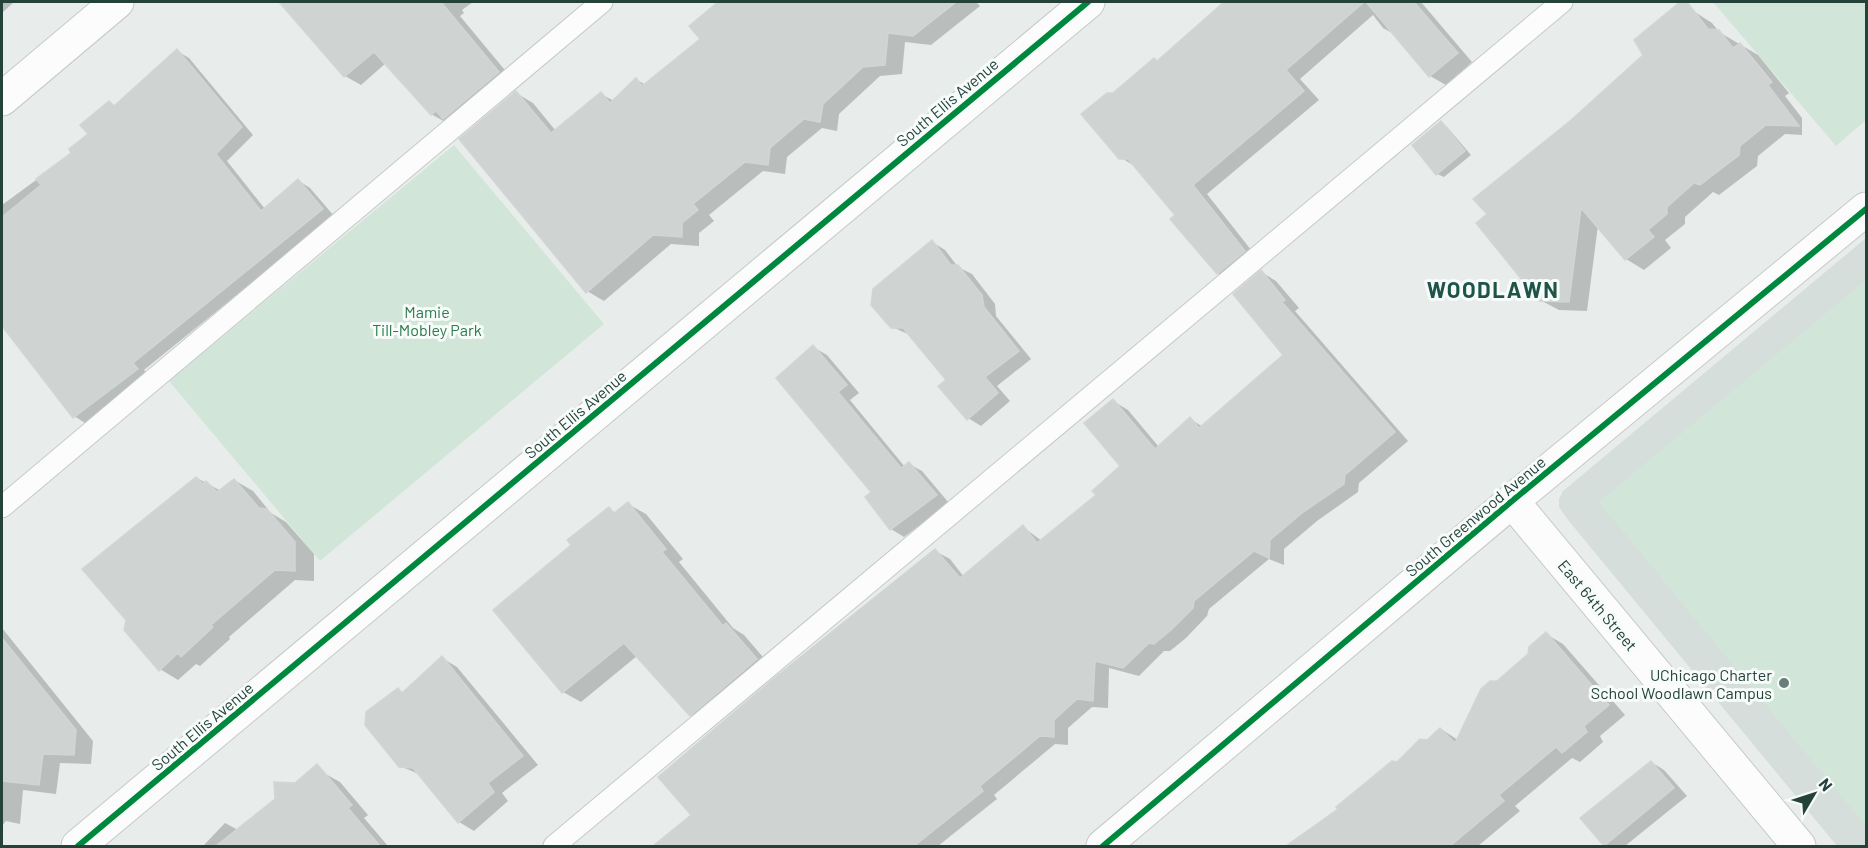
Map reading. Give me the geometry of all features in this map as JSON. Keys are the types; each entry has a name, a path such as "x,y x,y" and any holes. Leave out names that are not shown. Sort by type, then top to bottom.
{"street":[{"path":"2,99 117,2"},
{"name":"South Ellis Avenue","path":"78,846 1088,2"},
{"name":"South Greenwood Avenue","path":"1103,846 1512,501 1866,209"},
{"name":"East 64th Street","path":"1512,501 1799,846"}],"lane":[{"path":"2,507 602,2"},
{"path":"554,846 1562,2"}],"shaded area":[{"name":"UChicago Charter School Woodlawn Campus","path":"1866,238 1866,846 1837,846 1568,520 1559,507 1559,499 1563,491"}],"green space":[{"path":"1713,2 1866,2 1866,120 1836,146"},
{"name":"Mamie Till-Mobley Park","path":"454,145 604,324 320,561 169,381"},
{"name":"UChicago Charter School Woodlawn Campus","path":"1866,280 1866,826 1599,502"}],"building":[{"path":"279,2 441,2 499,72 443,119 436,111 431,115 374,52 344,77"},
{"path":"718,2 956,2 913,36 888,33 885,65 863,67 823,104 820,122 804,119 770,148 768,165 745,162 693,204 698,210 682,223 682,237 653,235 586,293 459,139 516,91 551,133 601,92 610,103 636,78 642,86 700,39 689,26"},
{"path":"1224,2 1364,2 1286,70 1304,91 1193,185 1245,251 1217,274 1170,219 1175,215 1128,159 1119,159 1081,114 1107,93 1113,93 1154,58 1157,61"},
{"path":"1366,2 1414,2 1458,53 1429,77"},
{"path":"1680,2 1687,2 1708,29 1719,30 1733,48 1740,43 1772,82 1768,85 1799,126 1766,125 1740,146 1739,155 1700,185 1694,183 1667,207 1667,214 1648,230 1654,237 1625,260 1581,208 1569,302 1539,301 1476,223 1487,214 1473,199 1570,121 1643,55 1634,40"},
{"path":"177,49 242,127 216,154 261,211 298,179 323,209 133,363 138,369 73,418 2,326 2,217 41,185 36,179 71,153 69,149 88,134 80,125 109,101 114,106"},
{"path":"1441,121 1465,151 1436,175 1412,145"},
{"path":"932,240 951,265 958,265 982,295 984,307 1019,351 985,377 998,393 967,420 938,386 946,380 903,328 891,328 871,305 873,289"},
{"path":"1261,270 1285,300 1282,302 1395,432 1345,475 1344,484 1302,513 1270,540 1269,558 1254,551 1194,601 1193,608 1171,630 1154,644 1149,643 1123,668 1095,661 1093,701 1077,699 1054,720 1054,737 1040,736 980,786 983,791 914,846 653,846 691,815 658,777 773,679 935,549 960,578 1023,525 1037,543 1096,495 1092,491 1120,466 1084,423 1113,399 1155,449 1190,417 1199,428 1283,355 1233,294"},
{"path":"813,345 847,385 838,392 901,468 909,462 937,495 890,530 865,497 871,492 776,378"},
{"path":"196,477 203,484 206,481 217,492 234,479 259,508 267,509 295,542 295,571 275,570 211,625 213,627 181,657 178,653 159,671 124,630 126,620 82,569"},
{"path":"628,502 666,549 662,552 723,626 726,623 757,659 690,716 624,643 562,693 493,610 571,545 567,540 609,507 614,513"},
{"path":"1546,632 1609,705 1584,726 1587,732 1562,753 1556,747 1499,795 1504,801 1450,846 1286,846 1338,809 1336,807 1392,761 1397,762 1420,739 1427,740 1440,728 1455,743 1481,689 1490,681 1497,681 1528,654 1529,647"},
{"path":"2,638 76,730 74,755 43,754 39,785 2,781"},
{"path":"442,656 523,756 488,783 494,792 458,823 413,768 399,767 365,725 366,712 398,688 402,693"},
{"path":"1651,761 1674,788 1604,846 1580,818"},
{"path":"317,764 352,805 348,808 380,846 216,846 275,799 274,782 295,783"}],"cycle path":[{"path":"78,846 1088,2"},
{"path":"1103,846 1512,501 1866,209"}],"place":[{"name":"UChicago Charter School Woodlawn Campus","path":"1784,683"}],"district":[{"name":"WOODLAWN","path":"1493,289"}]}
